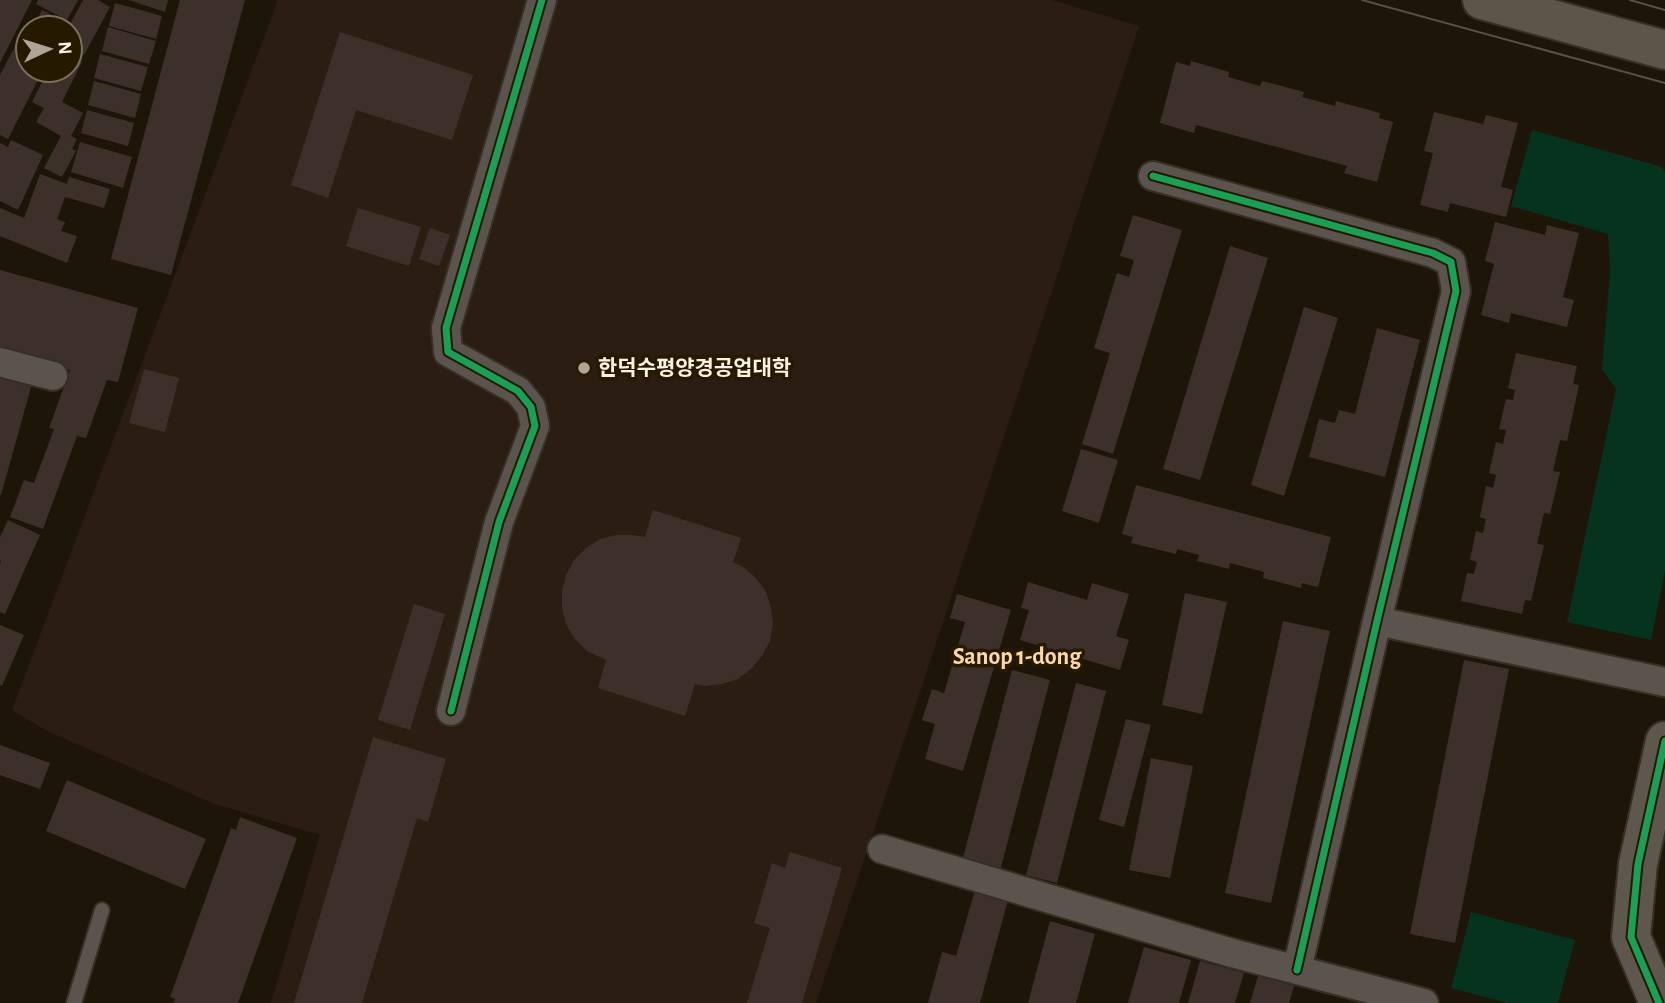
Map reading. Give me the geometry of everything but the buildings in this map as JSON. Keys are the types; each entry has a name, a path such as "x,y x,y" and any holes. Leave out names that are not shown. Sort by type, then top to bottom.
{"main road":[{"path":"1482,0 1665,50"}],"street":[{"path":"451,711 499,522 535,426 531,407 518,391 448,352 446,328 542,0"},
{"path":"1153,176 1433,253 1451,262 1455,291 1297,970"},
{"path":"0,362 53,376"},
{"path":"1377,621 1665,682"},
{"path":"1659,1003 1632,937 1638,864 1665,741"},
{"path":"882,849 1232,953 1424,1003"}],"lane":[{"path":"74,1003 102,910"}],"shaded area":[{"name":"한덕수평양경공업대학","path":"278,0 1052,0 1139,26 816,1003 271,1003 320,835 215,804 47,731 12,710"}],"green space":[{"path":"1532,130 1662,167 1665,172 1665,571 1651,640 1567,622 1616,389 1602,369 1610,273 1608,234 1511,206"},
{"path":"1471,912 1575,940 1558,1003 1507,1003 1451,988"}],"tram line":[{"path":"1362,0 1665,83"},
{"path":"1630,0 1665,10"}],"cycle path":[{"path":"451,711 499,522 535,426 531,407 518,391 448,352 446,328 542,0"},
{"path":"1153,176 1433,253 1451,262 1456,291 1297,970"},
{"path":"1659,1003 1631,937 1638,864 1665,741"}],"place":[{"name":"한덕수평양경공업대학","path":"584,368"}],"district":[{"name":"Sanop 1-dong","path":"1017,657"}]}
